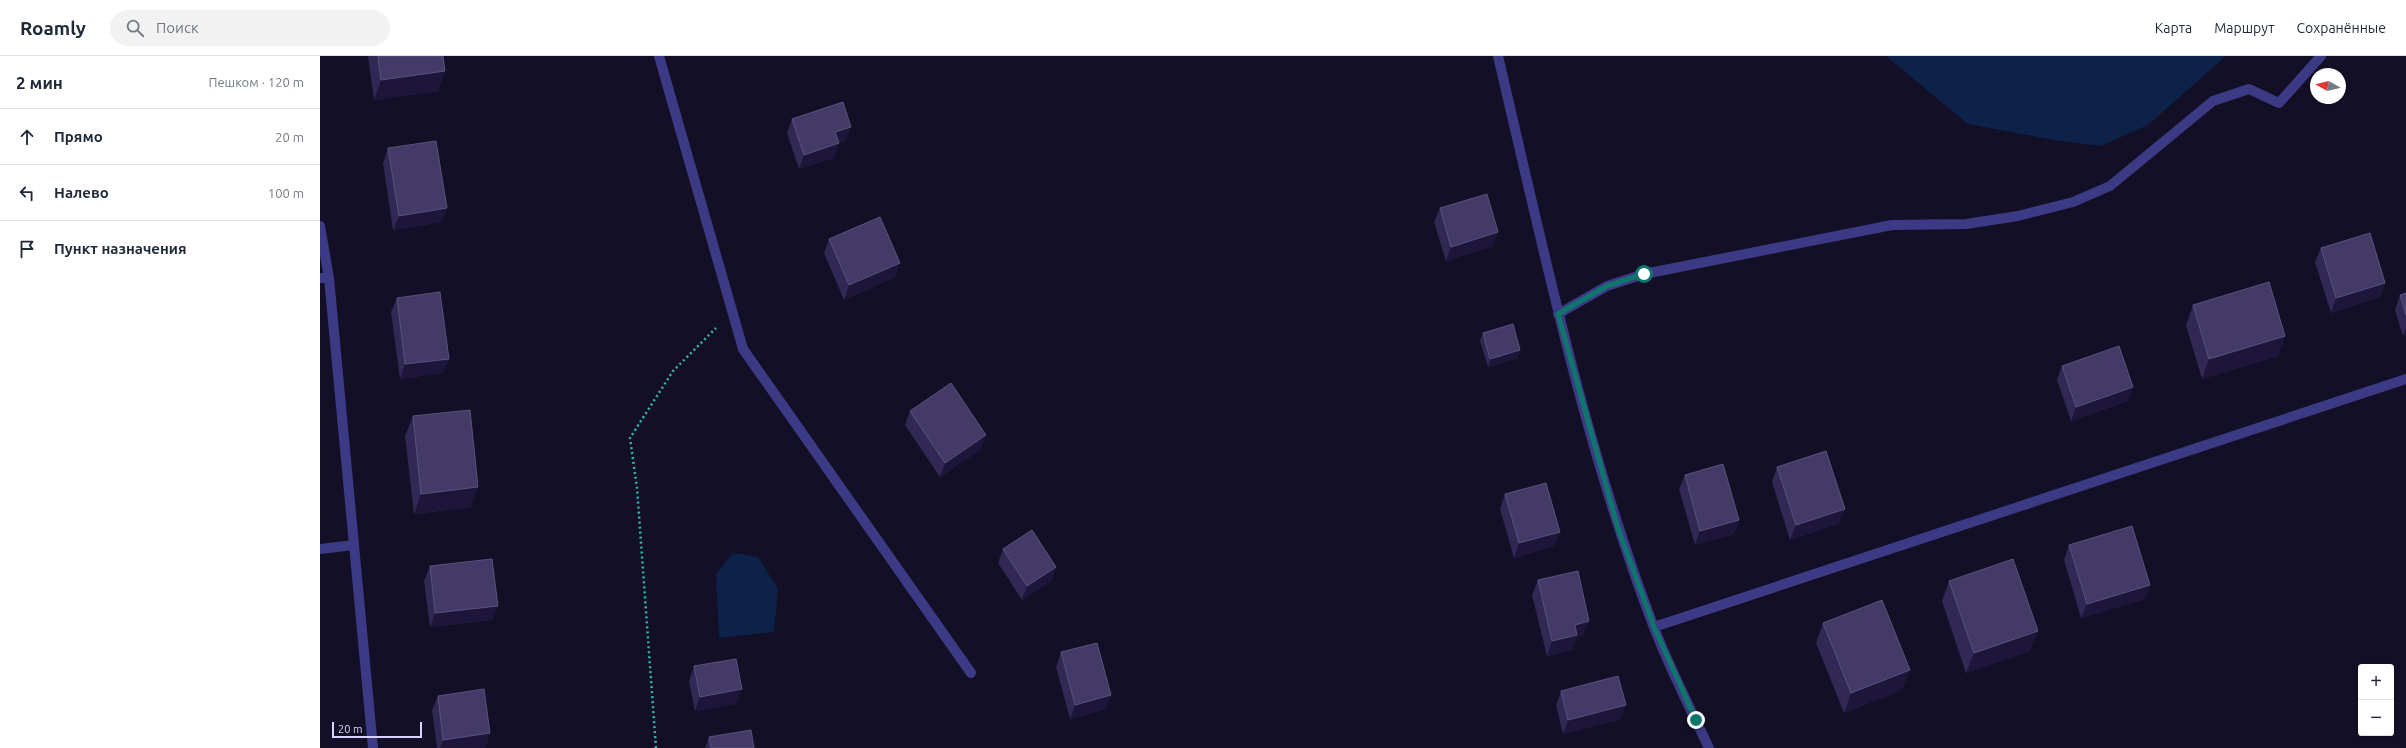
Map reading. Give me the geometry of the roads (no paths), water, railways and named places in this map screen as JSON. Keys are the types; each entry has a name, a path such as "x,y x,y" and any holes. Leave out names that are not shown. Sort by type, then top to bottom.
{"street":[{"path":"659,56 743,349 971,674"},
{"path":"1498,56 1558,314 1618,528 1654,627 1709,748"},
{"path":"1558,314 1607,286 1644,274 1892,225 1966,224 2018,216 2073,202 2110,186 2213,101 2249,88 2279,103 2321,56"},
{"path":"320,226 354,545 373,748"},
{"path":"1654,627 2406,379"},
{"path":"320,549 354,545"}],"water":[{"path":"1886,56 2226,56 2148,125 2101,146 2054,140 1968,124"},
{"path":"733,553 758,557 778,589 774,632 719,638 716,574"}]}
